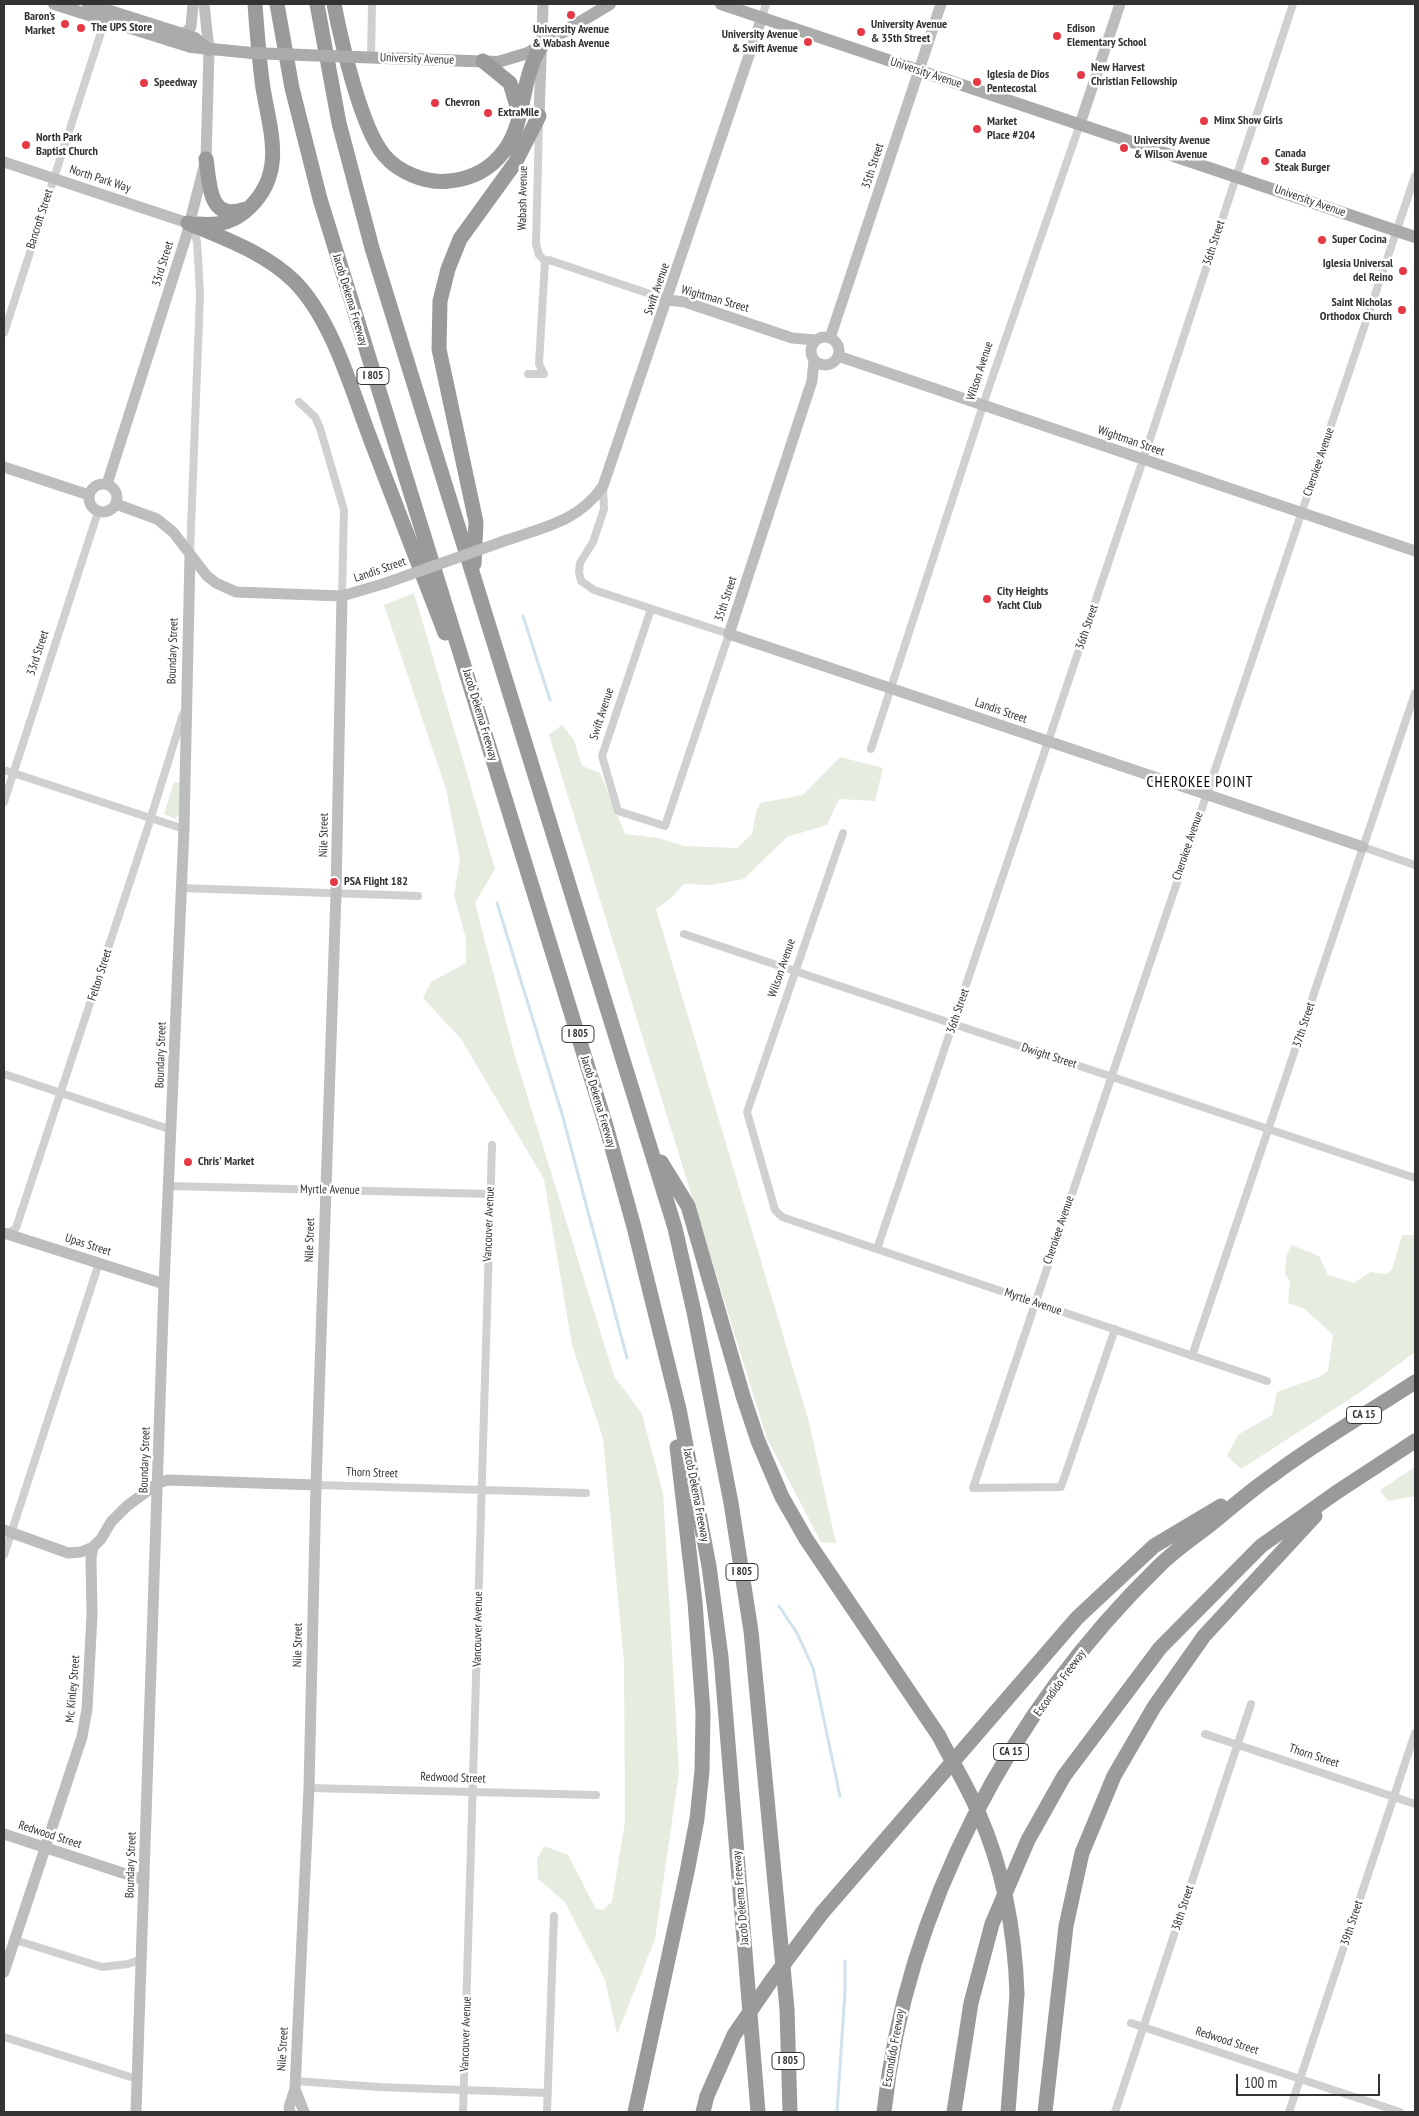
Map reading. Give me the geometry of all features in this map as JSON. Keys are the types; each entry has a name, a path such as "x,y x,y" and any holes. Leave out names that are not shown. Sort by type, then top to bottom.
{"highway":[{"path":"188,223 212,225 232,221 249,208 266,187 274,157 263,86 255,4"},
{"name":"Jacob Dekema Freeway","path":"277,4 292,88 320,199 603,1117 660,1326 693,1480 720,1648 758,2112"},
{"name":"I 805","path":"317,4 339,123 372,248 650,1144 675,1228 694,1312 731,1502 752,1631 787,2009 790,2112"},
{"path":"334,4 362,110 379,147 384,155 397,167 427,180 445,182 474,176 486,169 505,150 513,135 531,67 542,45"},
{"path":"483,61 510,83 519,115"},
{"path":"474,575 476,522 439,349 440,301 448,268 460,239 515,163 539,116"},
{"path":"206,159 212,197 218,207 234,212 249,208"},
{"path":"188,223 241,245 279,269 311,302 324,325 346,374 488,743"},
{"path":"650,1144 688,1206 743,1396 758,1441 782,1497 806,1539 939,1736 979,1814 994,1856 1008,1911 1015,1954 1017,1994 1008,2112"},
{"path":"636,2112 687,1872 697,1819 702,1771 703,1712 695,1602 683,1488 660,1326"},
{"name":"Escondido Freeway","path":"884,2112 889,2066 902,2001 928,1920 961,1841 1016,1745 1062,1678 1108,1619 1160,1565 1274,1474 1415,1382"},
{"path":"954,2112 971,2003 992,1924 1028,1840 1064,1776 1160,1648 1262,1546 1337,1492 1415,1441"},
{"path":"703,2112 707,2096 734,2035 771,1980 822,1913 1078,1618 1154,1546 1274,1474"},
{"path":"1045,2112 1066,1926 1082,1853 1114,1776 1154,1707 1204,1636 1337,1492"}],"main road":[{"name":"University Avenue","path":"54,4 105,10 191,48 252,53 483,61 514,59 542,45 610,4"},
{"name":"University Avenue","path":"88,4 195,38 209,50"},
{"name":"University Avenue","path":"721,4 1415,237"}],"street":[{"path":"184,34 191,27 193,4"},
{"path":"188,223 206,159 209,50 204,4"},
{"path":"371,57 372,4"},
{"name":"Wabash Avenue","path":"528,374 544,374 539,364 545,261 539,255 536,244 543,4"},
{"name":"Swift Avenue","path":"581,581 580,563 593,542 604,509 603,486 668,300 766,4"},
{"name":"35th Street","path":"830,338 941,4"},
{"name":"Wilson Avenue","path":"871,749 984,404 1120,4"},
{"name":"36th Street","path":"877,1249 1143,460 1293,4"},
{"name":"Bancroft Street","path":"4,333 105,10"},
{"name":"North Park Way","path":"4,162 188,223"},
{"name":"Cherokee Avenue","path":"1114,1330 1061,1486 973,1488 1034,1302 1398,231 1415,176"},
{"name":"33rd Street","path":"107,484 175,274 188,223"},
{"name":"Boundary Street","path":"136,2112 164,1284 170,1186 184,828 185,706 200,294 197,240 188,223"},
{"name":"Wightman Street","path":"545,261 551,261 668,300 685,302 792,338 815,340 822,337 830,338"},
{"name":"Wightman Street","path":"792,338 812,357 826,365"},
{"path":"826,365 834,362 838,356 838,345 830,338"},
{"path":"812,357 812,344 815,340"},
{"name":"Wightman Street","path":"838,356 1415,551"},
{"name":"35th Street","path":"665,826 812,381 812,357"},
{"name":"35th Street","path":"812,381 826,365"},
{"name":"Nile Street","path":"290,2112 295,2085 309,1788 316,1485 336,893 344,510 320,428 315,417 299,402"},
{"path":"4,467 89,495"},
{"path":"107,484 116,493 116,504 106,512 98,512 90,506 89,495 96,485 107,484"},
{"name":"Landis Street","path":"116,504 158,519 173,532 216,583 236,592 342,596 562,521 581,512 595,498 603,486"},
{"name":"33rd Street","path":"4,802 98,512"},
{"name":"Landis Street","path":"581,581 594,590 1415,864"},
{"name":"Swift Avenue","path":"651,608 602,756 618,811 665,826"},
{"name":"37th Street","path":"1192,1356 1270,1130 1415,693"},
{"name":"Felton Street","path":"5,1234 16,1228 151,818 185,706"},
{"path":"4,770 184,828"},
{"name":"Wilson Avenue","path":"747,1112 844,832"},
{"path":"181,888 418,896"},
{"name":"Dwight Street","path":"684,934 1415,1178"},
{"path":"4,1074 172,1130"},
{"name":"Myrtle Avenue","path":"747,1112 775,1210 782,1217 1267,1381"},
{"name":"Vancouver Avenue","path":"463,2112 492,1145"},
{"name":"Myrtle Avenue","path":"170,1186 490,1194"},
{"name":"Upas Street","path":"5,1234 164,1284"},
{"path":"4,1555 7,1531 99,1263"},
{"name":"Thorn Street","path":"158,1483 168,1480 586,1493"},
{"path":"7,1531 68,1553 81,1552 94,1547 102,1539 112,1522 158,1483"},
{"name":"Mc Kinley Street","path":"4,1972 82,1737 87,1709 92,1615 91,1558 94,1547"},
{"name":"38th Street","path":"1115,2112 1236,1744 1251,1704"},
{"name":"39th Street","path":"1289,2112 1415,1733"},
{"name":"Thorn Street","path":"1205,1734 1415,1804"},
{"name":"Redwood Street","path":"309,1788 596,1795"},
{"name":"Redwood Street","path":"4,1834 144,1880"},
{"path":"547,2112 554,1916"},
{"path":"14,1940 102,1967 128,1964 142,1959"},
{"name":"Redwood Street","path":"1131,2024 1400,2112"},
{"path":"4,2037 137,2079"},
{"path":"295,2085 548,2093"},
{"name":"Nile Street","path":"295,2085 304,2112"}],"shaded area":[{"path":"414,593 495,869 475,903 515,1056 614,1376 642,1414 663,1493 679,1772 655,1939 617,2034 605,1980 565,1902 538,1879 537,1859 544,1846 568,1855 596,1909 603,1910 612,1901 625,1822 624,1662 603,1438 572,1345 544,1179 461,1039 423,998 431,982 466,963 466,939 454,895 460,859 446,789 384,605"},
{"path":"562,725 574,740 582,766 600,773 625,834 658,838 684,846 737,848 752,834 760,803 803,795 840,757 883,768 875,801 839,799 827,825 787,837 744,879 711,885 684,884 669,900 656,909 809,1422 836,1543 821,1542 767,1439 549,735"},
{"path":"174,782 180,783 179,814 175,819 164,814"},
{"path":"1402,1235 1415,1235 1415,1352 1359,1393 1241,1469 1227,1456 1238,1435 1272,1415 1277,1392 1319,1377 1328,1371 1333,1335 1305,1309 1288,1303 1290,1282 1285,1274 1286,1257 1292,1245 1319,1256 1328,1275 1354,1283 1371,1272 1386,1274 1392,1270"},
{"path":"1415,1467 1415,1496 1388,1501 1380,1490"}],"waterway":[{"path":"523,616 550,700"},
{"path":"497,903 562,1114 627,1358"},
{"path":"779,1606 797,1633 813,1668 840,1796"},
{"path":"837,2112 845,1991 845,1961"}],"place":[{"name":"University Avenue & Wabash Avenue","path":"571,15"},
{"name":"Baron’s Market","path":"65,24"},
{"name":"The UPS Store","path":"81,28"},
{"name":"University Avenue & 35th Street","path":"861,32"},
{"name":"Edison Elementary School","path":"1057,36"},
{"name":"University Avenue & Swift Avenue","path":"808,42"},
{"name":"New Harvest Christian Fellowship","path":"1081,75"},
{"name":"Iglesia de Dios Pentecostal","path":"977,82"},
{"name":"Speedway","path":"144,83"},
{"name":"Chevron","path":"435,103"},
{"name":"ExtraMile","path":"488,113"},
{"name":"Minx Show Girls","path":"1204,121"},
{"name":"Market Place #204","path":"977,129"},
{"name":"North Park Baptist Church","path":"26,145"},
{"name":"University Avenue & Wilson Avenue","path":"1124,148"},
{"name":"Canada Steak Burger","path":"1265,161"},
{"name":"Super Cocina","path":"1322,240"},
{"name":"Iglesia Universal del Reino","path":"1403,271"},
{"name":"Saint Nicholas Orthodox Church","path":"1402,310"},
{"name":"City Heights Yacht Club","path":"987,599"},
{"name":"PSA Flight 182","path":"334,882"},
{"name":"Chris' Market","path":"188,1162"}],"district":[{"name":"CHEROKEE POINT","path":"1200,783"}]}
